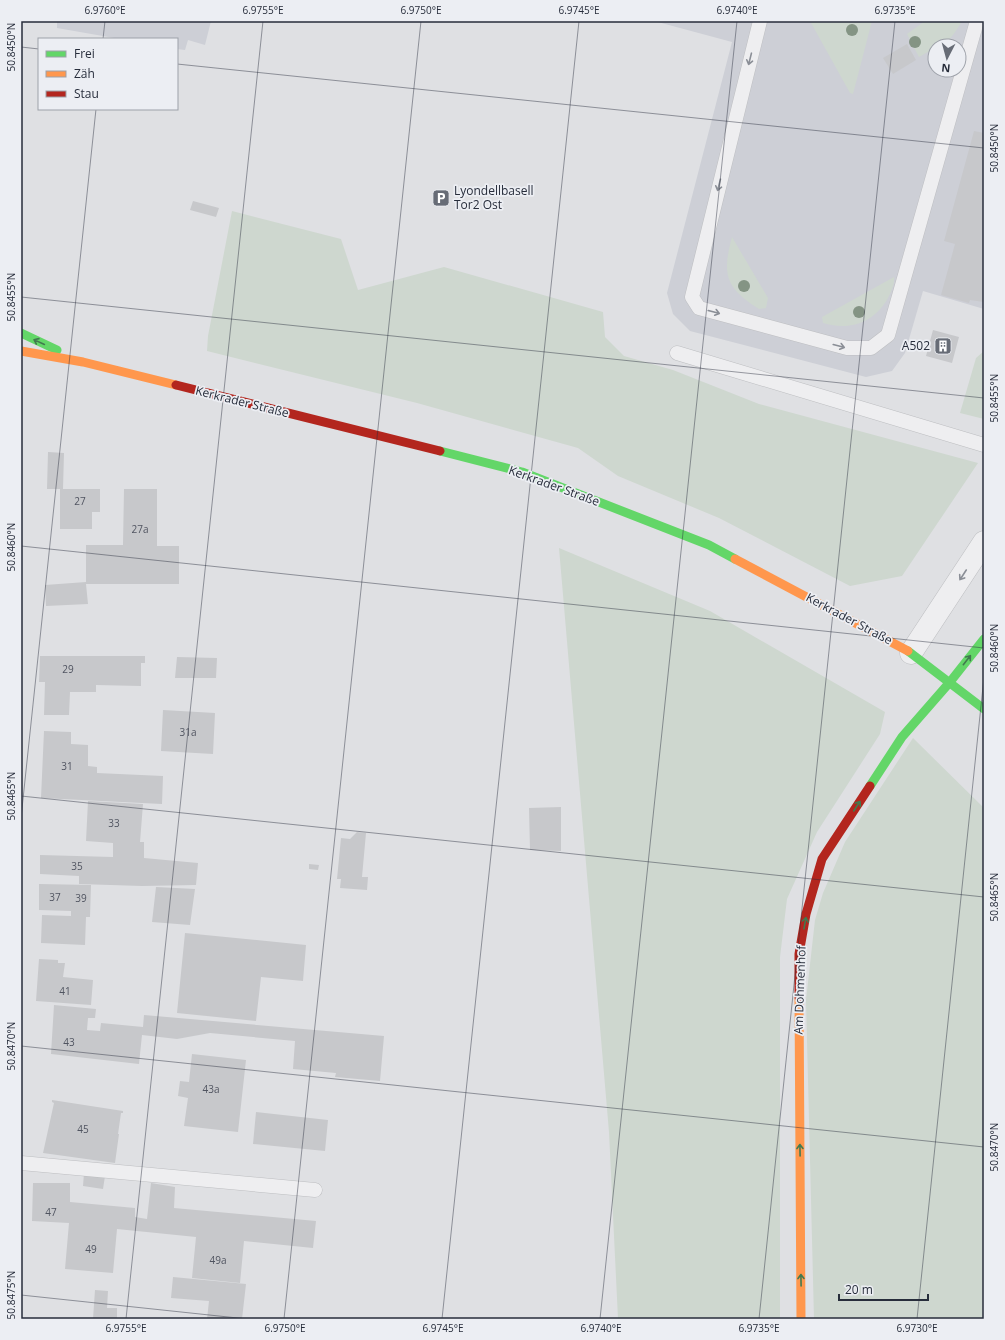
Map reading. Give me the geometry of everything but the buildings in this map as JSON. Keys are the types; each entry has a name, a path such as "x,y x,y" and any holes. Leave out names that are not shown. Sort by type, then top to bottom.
{"main road":[{"name":"Kerkrader Straße","path":"21,333 83,362"},
{"name":"Kerkrader Straße","path":"21,351 83,362 522,472 709,545 867,628 911,653 984,710"},
{"name":"Am Dohmenhof","path":"801,1319 798,1010 799,954 806,914 822,859 902,737 950,682 984,639"}],"street":[{"path":"911,653 984,542"}],"lane":[{"path":"760,21 692,297 699,308 840,346 853,348 871,348 888,335 977,21"},
{"path":"677,353 984,446"},
{"path":"21,1163 315,1190"}],"shaded area":[{"path":"57,21 211,21 205,45 188,40 185,50 178,49 178,38 114,38 57,28"},
{"path":"654,21 984,21 984,309 923,291 905,353 892,371 866,377 690,331 673,314 667,293 732,42"},
{"path":"810,21 872,21 853,94 850,93"},
{"path":"925,21 962,21 950,38 927,38 927,52 919,57 907,34"},
{"path":"232,211 341,239 358,290 444,267 603,312 605,337 624,356 673,370 759,404 978,463 902,576 850,586 719,518 618,476 578,448 417,403 207,351 208,336"},
{"path":"732,237 768,298 766,308 759,309 739,294 729,279 727,261"},
{"path":"894,277 893,285 888,298 876,314 860,323 852,325 843,326 823,323 822,317"},
{"path":"984,351 984,419 960,413 976,358"},
{"path":"559,548 710,611 885,712 880,734 817,832 787,899 780,957 780,1319 618,1319 609,1132"},
{"path":"913,738 984,808 984,1319 814,1319 806,1000 815,920 823,893 845,842"}],"traffic: fast":[{"path":"21,333 57,350"},
{"path":"440,451 522,472 709,545 735,559"},
{"path":"870,786 902,737 950,682 984,639"},
{"path":"908,651 984,709"}],"traffic: slow":[{"path":"21,351 83,362 176,385"},
{"path":"735,559 908,651"},
{"path":"799,997 801,1319"}],"traffic: jam":[{"path":"176,385 440,451"},
{"path":"799,997 799,954 806,914 822,859 870,786"}],"place":[{"name":"Lyondellbasell Tor2 Ost","path":"441,198"},
{"name":"A502","path":"943,346"}]}
